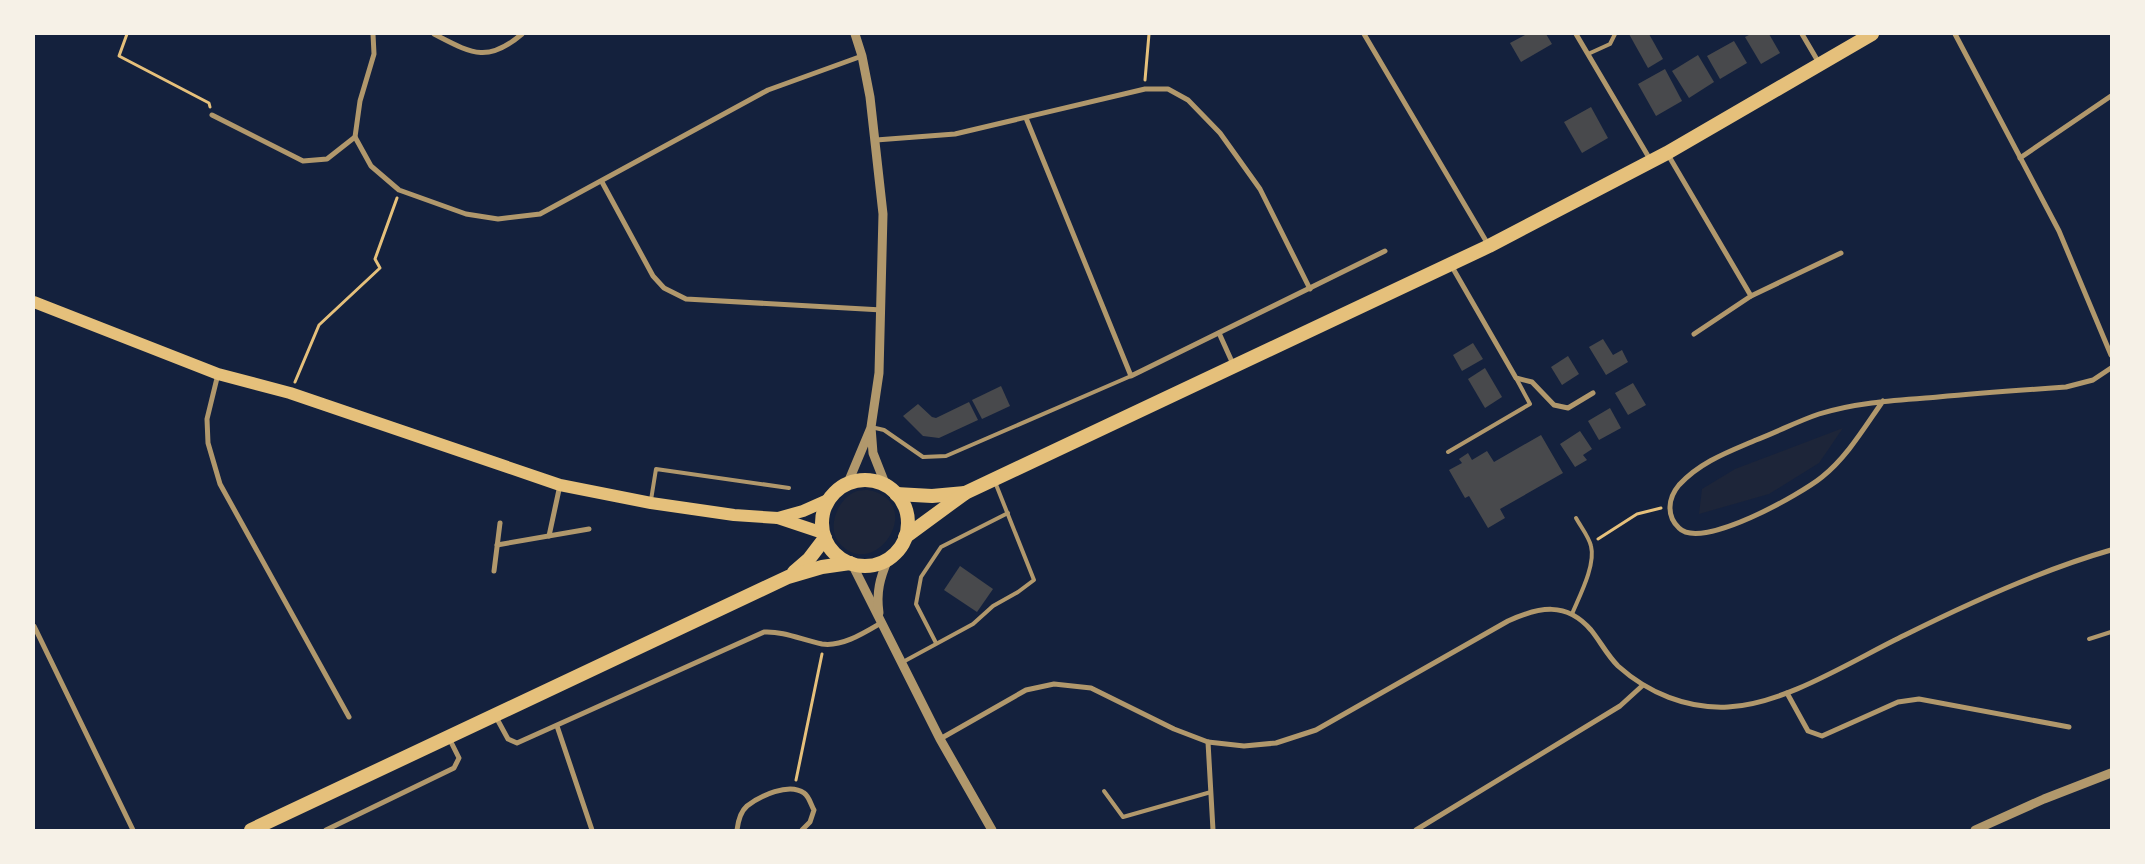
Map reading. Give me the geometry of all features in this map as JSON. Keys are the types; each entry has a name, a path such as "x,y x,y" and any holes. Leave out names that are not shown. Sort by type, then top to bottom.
{"highway":[{"path":"905,537 965,493 1451,265 1651,162 1821,66 1872,34"},
{"path":"851,564 834,553 824,536 822,519 830,499 847,484 866,480 891,490 932,496 965,493"},
{"path":"251,830 788,577 822,567 851,564 875,565 888,559 898,550 905,537 907,515 891,490"},
{"path":"788,577 809,560 824,536"}],"main road":[{"path":"34,302 218,374 290,393 560,485 651,503 734,515 778,518 824,536"},
{"path":"778,518 803,511 830,499"}],"street":[{"path":"373,34 374,54 360,101 355,136 371,166 399,190 466,214 498,219 540,214 602,182 768,90 862,56"},
{"path":"434,34 469,52 491,52 508,46 522,34"},
{"path":"855,34 862,56 876,140 883,214 879,373 871,427 873,454 891,490"},
{"path":"1364,34 1489,246"},
{"path":"1576,34 1651,162"},
{"path":"1802,34 1821,66"},
{"path":"1955,34 2058,231 2111,355"},
{"path":"876,140 955,134 1145,89 1168,90 1188,100 1220,133 1260,189 1310,288"},
{"path":"2020,158 2111,96"},
{"path":"212,115 303,161 327,159 355,136"},
{"path":"1026,118 1131,376 1385,252"},
{"path":"1667,153 1751,296"},
{"path":"602,182 653,276 664,288 686,299 882,310"},
{"path":"1694,334 1751,296 1841,253"},
{"path":"1451,265 1516,378 1532,382 1554,405 1568,408 1593,393"},
{"path":"1219,333 1234,366"},
{"path":"1883,401 1851,448 1822,477 1782,502 1737,524 1696,535 1682,532 1672,521 1669,506 1673,492 1692,472 1718,456 1819,414 1883,401 2066,387 2093,380 2111,368"},
{"path":"218,374 207,419 208,443 220,484 349,717"},
{"path":"847,484 871,427"},
{"path":"549,536 560,485"},
{"path":"494,571 500,522"},
{"path":"497,545 589,529"},
{"path":"940,738 1026,690 1054,684 1091,688 1174,729 1208,742 1244,746 1276,743 1316,730 1508,620 1530,611 1548,608 1572,614 1590,628 1617,664 1642,686 1688,704 1727,707 1757,703 1787,693 1932,622 2048,571 2111,550"},
{"path":"881,623 877,595 879,580 888,559"},
{"path":"851,564 940,738 992,830"},
{"path":"496,715 508,739 517,743 764,632 773,631 824,644 852,638 881,623"},
{"path":"34,626 133,830"},
{"path":"1416,830 1620,706 1642,686"},
{"path":"1787,693 1808,731 1822,736 1898,702 1919,699 2069,727"},
{"path":"557,726 592,830"},
{"path":"329,829 454,768 458,758 448,737"},
{"path":"1208,742 1213,830"},
{"path":"1974,830 2044,799 2111,773"},
{"path":"737,830 738,820 746,807 784,788 795,788 806,793 814,810 810,822 802,830"}],"lane":[{"path":"1588,54 1610,44 1615,34"},
{"path":"871,427 884,430 923,456 946,456 1131,376"},
{"path":"1448,452 1530,404 1516,378"},
{"path":"651,503 656,469 789,488"},
{"path":"901,663 973,624 992,606 1018,592 1034,580 994,480"},
{"path":"936,643 916,604 921,577 942,547 1008,513"},
{"path":"1572,614 1587,576 1592,553 1591,544 1576,518"},
{"path":"2089,639 2111,632"},
{"path":"1104,791 1123,817 1211,792"}],"path":[{"path":"127,34 120,56 209,103 212,115"},
{"path":"1145,89 1149,34"},
{"path":"290,393 319,325 380,268 375,259 399,190"},
{"path":"1591,544 1637,514 1669,506"},
{"path":"795,788 824,644"}],"shaded area":[{"path":"1843,428 1819,463 1769,494 1699,514 1702,489 1735,469"},
{"path":"868,490 885,497 894,508 895,522 890,535 881,546 869,553 855,553 841,545 836,539 834,523 839,507 844,500 857,491"}],"building":[{"path":"1527,34 1546,34 1552,44 1521,62 1510,43"},
{"path":"1629,34 1649,34 1663,59 1648,68"},
{"path":"1751,34 1769,34 1780,53 1761,64 1745,37"},
{"path":"1734,41 1747,63 1720,79 1707,56"},
{"path":"1698,55 1714,82 1689,98 1672,71"},
{"path":"1665,69 1682,101 1656,116 1638,84"},
{"path":"1591,107 1608,138 1582,153 1564,122"},
{"path":"1603,339 1613,355 1622,350 1628,362 1606,375 1589,347"},
{"path":"1473,343 1483,359 1462,371 1453,355"},
{"path":"1568,356 1579,374 1562,385 1551,367"},
{"path":"1485,368 1502,397 1485,408 1468,379"},
{"path":"1633,383 1646,405 1628,415 1615,393"},
{"path":"1001,386 1010,406 982,419 972,400"},
{"path":"969,402 978,420 939,438 923,436 903,416 918,404 932,417 936,418"},
{"path":"1610,408 1621,428 1599,440 1588,421"},
{"path":"1580,431 1592,449 1583,455 1587,460 1575,467 1560,444"},
{"path":"1541,435 1563,473 1500,509 1505,518 1488,528 1469,496 1465,498 1449,470 1462,463 1459,459 1468,453 1472,460 1487,451 1494,462"},
{"path":"960,566 993,589 977,612 944,590"}]}
